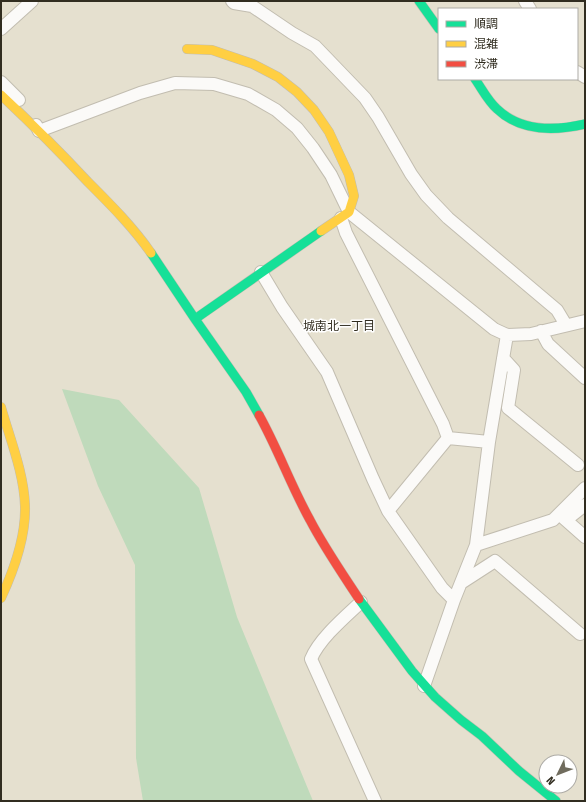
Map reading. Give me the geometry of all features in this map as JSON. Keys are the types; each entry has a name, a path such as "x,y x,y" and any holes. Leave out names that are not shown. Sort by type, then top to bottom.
{"street":[{"path":"1,29 32,1"},
{"path":"232,1 234,3 252,6 292,33 315,46 365,98 378,116 411,174 426,195 448,218 557,310 566,325"},
{"path":"419,1 438,28"},
{"path":"187,49 212,50 253,64 278,77 297,92 314,110 329,132 349,175 354,196 345,215 195,319"},
{"path":"476,80 497,108 510,118 523,124 535,128 570,128 585,124"},
{"path":"1,82 25,106 39,131"},
{"path":"39,131 140,94 175,83 214,84 248,94 276,110 297,128 313,148 330,175 345,215 346,233 444,424 448,438"},
{"path":"1,95 39,131 135,231 150,251 246,392 269,433 309,519 343,576 424,686 461,720 482,736 519,771 556,801"},
{"path":"345,215 494,328 507,335 531,334 585,321"},
{"path":"261,272 282,307 327,372 388,511 442,588 454,600"},
{"path":"540,332 548,344 585,378"},
{"path":"424,686 454,600 476,545 489,442 507,335"},
{"path":"503,358 514,370 508,408 578,464"},
{"path":"1,407 21,476 25,506 21,542 7,585 1,598"},
{"path":"448,438 489,442"},
{"path":"388,511 448,438"},
{"path":"562,517 585,488"},
{"path":"476,545 562,517 585,505"},
{"path":"562,517 585,538"},
{"path":"461,583 495,561 580,634"},
{"path":"361,602 328,635 314,651 311,659 375,801"}],"green space":[{"path":"62,389 119,400 199,488 237,617 313,801 143,801 136,758 135,565 98,486"}],"traffic: fast":[{"path":"419,1 438,28"},
{"path":"476,80 494,106 506,117 517,122 527,126 539,128 562,128 585,124"},
{"path":"195,319 321,231"},
{"path":"151,253 246,392 259,415"},
{"path":"359,599 412,671 435,697 482,736 519,771 556,801"}],"traffic: slow":[{"path":"187,49 212,50 253,64 278,77 297,92 314,110 329,132 349,175 354,196 349,212 321,231"},
{"path":"1,95 113,207 137,234 151,253"},
{"path":"1,407 16,456 22,481 25,506 24,530 18,553 1,598"}],"traffic: jam":[{"path":"259,415 315,530 359,599"}],"district":[{"name":"城南北一丁目","path":"339,326"}]}
